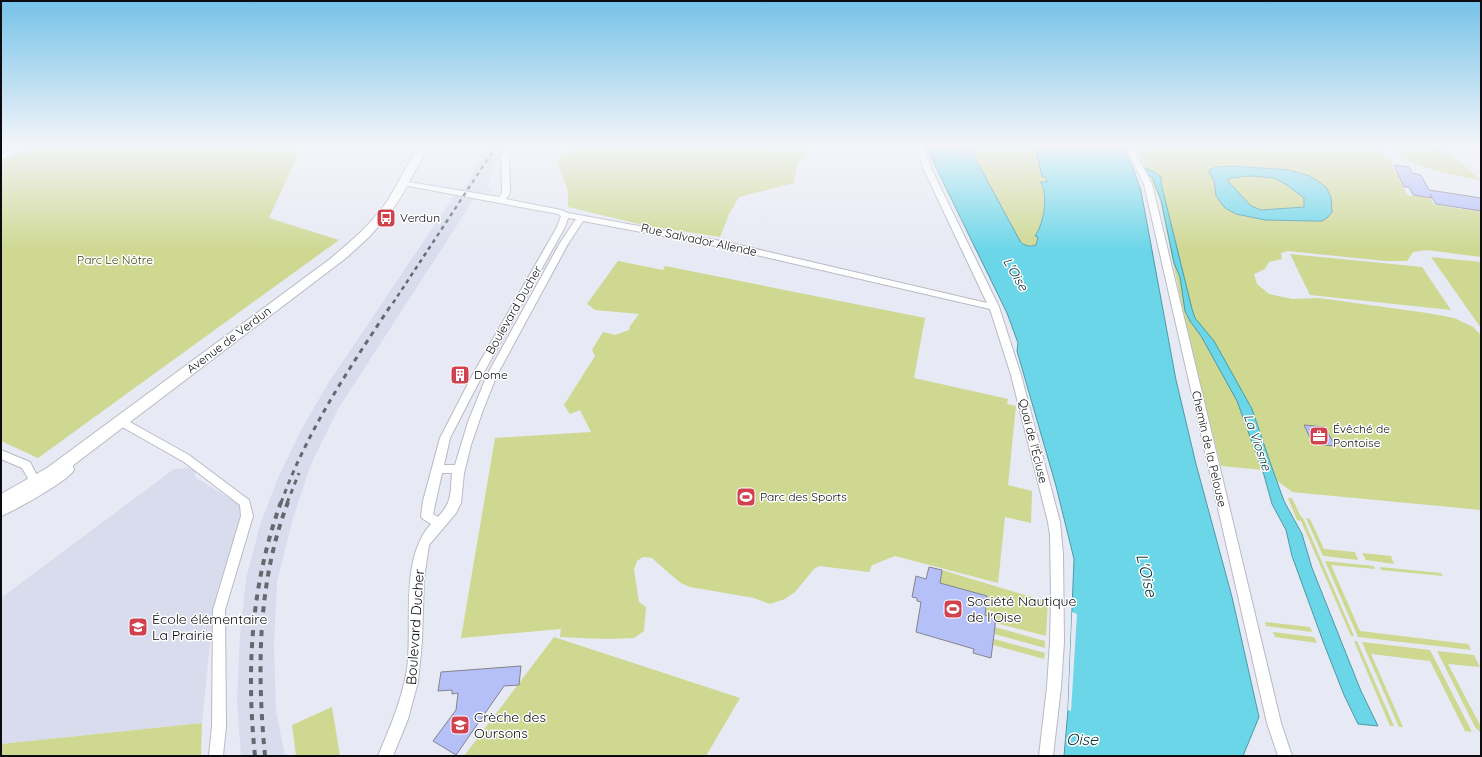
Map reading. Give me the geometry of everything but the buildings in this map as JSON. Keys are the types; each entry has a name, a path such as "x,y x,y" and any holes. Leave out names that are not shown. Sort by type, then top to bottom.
{"main road":[{"name":"Avenue de Verdun","path":"1,502 36,484 339,258 363,237 378,221 393,202 404,180"}],"street":[{"path":"501,200 506,192 506,180"},
{"name":"Quai de l'Écluse","path":"933,180 994,307 1016,375 1057,538 1058,593 1056,653 1046,756"},
{"name":"Chemin de la Pelouse","path":"1146,180 1274,723 1285,756"},
{"name":"Rue Salvador Allende","path":"403,183 501,200 561,212 565,215 726,245 994,307"},
{"name":"Boulevard Ducher","path":"439,523 427,516 445,438 483,363 561,227 565,215"},
{"name":"Boulevard Ducher","path":"385,756 404,713 410,689 415,656 417,581 421,551 427,538 456,502 459,469 464,448 485,390 564,243 569,238 581,218"},
{"name":"Boulevard Ducher","path":"561,227 565,236 564,243"},
{"path":"121,421 187,459 245,503 247,516 219,610 218,726 216,756"},
{"path":"2,455 26,465 36,484"},
{"path":"1,511 52,482 68,470 66,462"},
{"path":"437,469 459,469"}],"shaded area":[{"path":"467,180 490,180 487,188 493,189 491,192 475,193 461,190"},
{"path":"454,196 474,199 338,409 311,464 293,518 277,582 274,644 276,711 285,756 241,756 237,700 240,635 246,579 260,525 278,478 300,432 329,382"},
{"path":"188,468 196,470 195,477 238,504 240,512 240,518 216,595 202,723 1,744 1,598 174,469"}],"green space":[{"name":"Parc Le Nôtre","path":"1,180 286,180 269,218 339,240 38,458 1,441"},
{"path":"564,180 794,180 794,183 739,197 729,214 720,237 643,225 568,207 568,191"},
{"path":"987,180 1047,180 1047,182 1040,182 1043,188 1045,209 1042,224 1036,236 1038,237 1036,245 1026,245 1020,241"},
{"path":"1152,180 1400,180 1407,195 1430,198 1435,205 1481,212 1481,257 1427,250 1413,252 1407,261 1385,261 1288,251 1281,253 1282,259 1269,262 1265,269 1254,274 1257,284 1269,294 1292,299 1319,298 1454,318 1473,327 1481,335 1481,510 1292,492 1263,470 1221,466 1194,362 1160,201"},
{"path":"1290,254 1422,267 1451,310 1310,295"},
{"path":"1431,257 1481,262 1481,328"},
{"name":"Parc des Sports","path":"618,261 663,270 665,266 925,318 914,378 1008,399 1007,404 1016,406 1008,485 1032,491 1031,523 1005,517 998,583 895,556 872,565 869,572 819,566 814,569 795,592 785,599 770,604 754,598 690,587 681,583 652,558 643,557 637,561 634,570 639,602 646,607 644,631 634,638 604,639 560,637 561,629 461,638 495,438 591,432 580,410 570,414 564,405 595,356 592,350 603,332 615,335 629,330 630,326 639,314 595,310 587,304"},
{"path":"1288,498 1292,498 1301,517 1303,518 1354,636 1351,636 1301,521 1297,520"},
{"path":"1306,518 1310,519 1324,549 1355,552 1358,560 1323,556"},
{"path":"1362,553 1391,556 1394,564 1366,560"},
{"path":"1325,561 1374,566 1375,569 1331,565 1360,631 1468,644 1471,650 1358,637"},
{"path":"1380,567 1441,573 1443,576 1381,570"},
{"path":"942,570 1048,602 1046,636 995,623 996,618 985,615 940,583"},
{"path":"1265,622 1310,627 1312,632 1266,626"},
{"path":"995,627 1045,641 1045,648 994,634"},
{"path":"1273,632 1314,637 1317,643 1275,637"},
{"path":"554,637 740,698 706,756 464,756"},
{"path":"994,639 1045,653 1044,659 993,645"},
{"path":"1354,641 1357,641 1394,726 1390,726"},
{"path":"1362,642 1430,650 1472,732 1465,731 1430,661 1371,654 1403,727 1399,727"},
{"path":"1437,651 1474,655 1480,667 1448,664 1481,727 1481,733 1475,727"},
{"path":"332,707 340,756 296,756 292,725"},
{"path":"202,723 201,756 1,756 1,744"}],"water":[{"path":"942,180 987,180 1020,241 1029,246 1036,245 1038,237 1035,236 1043,216 1045,201 1043,187 1040,182 1047,182 1047,180 1137,180 1141,191 1176,380 1196,464 1232,597 1259,717 1243,756 1064,756 1068,710 1074,559 1056,486 1017,351 1018,343 1007,313"},
{"name":"La Viosne","path":"1153,180 1162,180 1195,318 1214,341 1252,409 1284,501 1302,534 1312,568 1361,691 1378,726 1358,724 1344,695 1292,556 1286,530 1272,504 1264,475 1237,401 1201,336 1185,311 1180,277 1174,263 1161,200"},
{"path":"1214,180 1228,180 1251,206 1261,210 1304,207 1304,198 1278,180 1316,180 1326,187 1331,197 1332,212 1322,221 1265,220 1236,214 1225,208 1216,196"}],"pier":[{"path":"1072,612 1077,614 1071,711 1068,710"}],"railway":[{"path":"393,303 474,180"},
{"path":"281,503 317,424 346,374 393,302"},
{"path":"287,503 299,473"},
{"path":"255,756 251,691 253,627 263,564 281,502"},
{"path":"265,756 261,692 262,628 270,564 278,532 288,502"}],"place":[{"name":"Verdun","path":"386,218"},
{"name":"Dome","path":"460,375"},
{"name":"Évêché de Pontoise","path":"1319,436"},
{"name":"Parc des Sports","path":"746,497"},
{"name":"Société Nautique de l'Oise","path":"953,609"},
{"name":"École élémentaire La Prairie","path":"138,627"},
{"name":"Crèche des Oursons","path":"460,725"}],"water label":[{"name":"L'Oise","path":"1016,274"},
{"name":"L'Oise","path":"1147,575"},
{"name":"Oise","path":"1082,739"}]}
